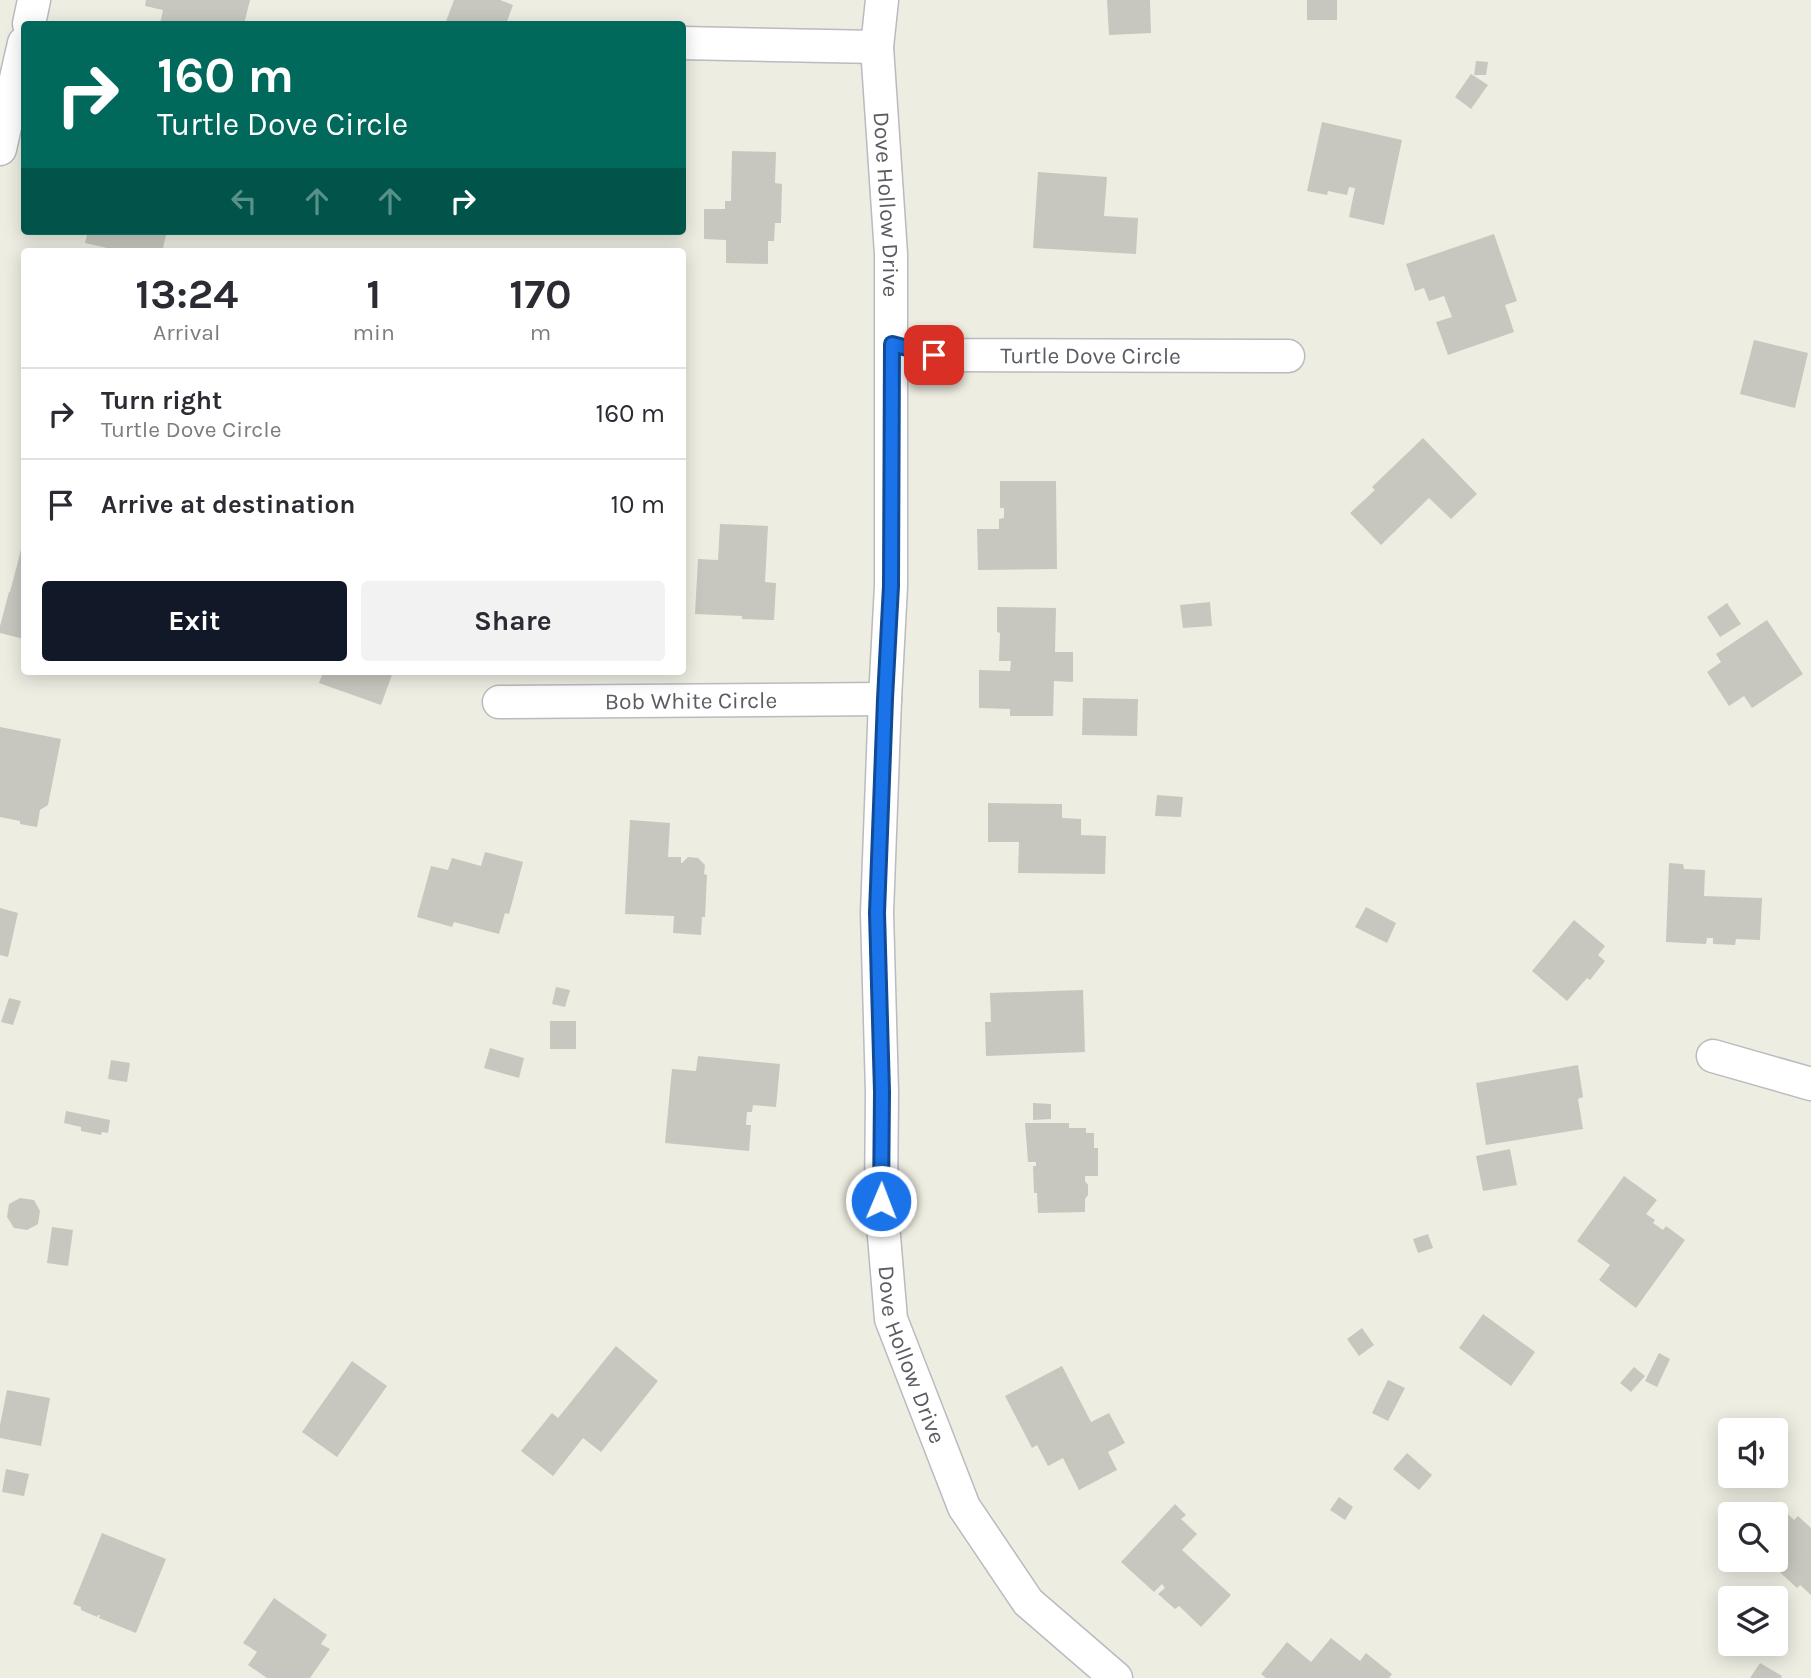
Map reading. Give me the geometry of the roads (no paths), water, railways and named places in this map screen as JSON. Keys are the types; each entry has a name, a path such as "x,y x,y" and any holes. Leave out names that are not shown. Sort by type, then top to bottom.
{"street":[{"path":"30,21 34,0"},
{"name":"Dove Hollow Drive","path":"883,0 877,47 891,254 891,586 877,913 882,1092 881,1201 891,1319 964,1507 1028,1602 1116,1678"},
{"path":"686,43 877,47"},
{"path":"0,149 21,56"},
{"name":"Turtle Dove Circle","path":"892,344 934,355 1289,356"},
{"name":"Bob White Circle","path":"499,702 885,699"},
{"path":"1713,1056 1811,1084"}]}
